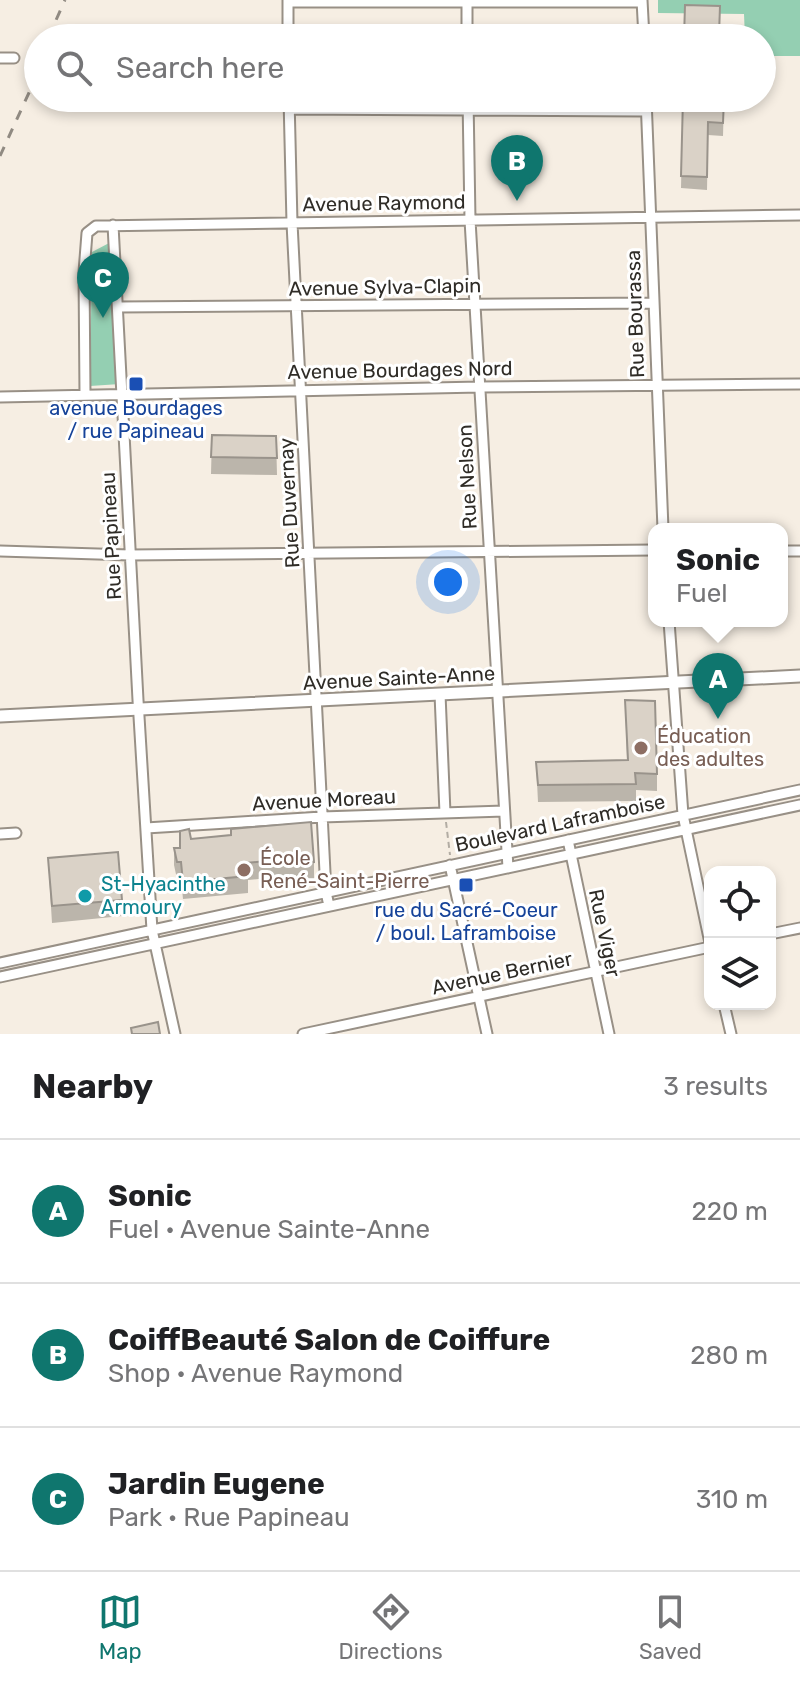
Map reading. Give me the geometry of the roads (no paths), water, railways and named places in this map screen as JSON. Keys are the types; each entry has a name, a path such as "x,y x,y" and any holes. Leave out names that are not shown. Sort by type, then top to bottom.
{"main road":[{"name":"Avenue Sainte-Anne","path":"0,716 800,676"}],"street":[{"path":"288,24 288,1 642,1 643,24"},
{"path":"467,1 467,24"},
{"path":"0,58 14,58"},
{"name":"Rue Duvernay","path":"289,112 296,306 329,906"},
{"name":"Rue Nelson","path":"468,112 470,220 508,868"},
{"name":"Rue Bourassa","path":"646,112 663,523"},
{"name":"Avenue Raymond","path":"113,225 800,215"},
{"path":"85,395 84,272 87,233 96,226 113,225"},
{"name":"Rue Papineau","path":"113,225 152,930 175,1034"},
{"name":"Avenue Sylva-Clapin","path":"119,307 653,303"},
{"name":"Avenue Bourdages Nord","path":"0,397 800,384"},
{"path":"0,551 130,555 648,550"},
{"path":"669,627 683,815 709,938"},
{"path":"440,694 445,813"},
{"name":"Boulevard Laframboise","path":"0,963 450,862 507,853 800,790"},
{"name":"Boulevard Laframboise","path":"0,977 800,805"},
{"name":"Avenue Moreau","path":"146,828 322,817 504,811"},
{"path":"0,834 16,833"},
{"name":"Rue Viger","path":"568,840 609,1034"},
{"path":"450,862 487,1034"},
{"path":"776,933 800,928"},
{"name":"Avenue Bernier","path":"303,1034 704,946"},
{"path":"725,1010 731,1034"}],"railway":[{"path":"54,24 65,0"},
{"path":"0,156 24,104"}],"place":[{"name":"CoiffBeauté Salon de Coiffure","path":"517,201"},
{"name":"Jardin Eugene","path":"103,318"},
{"name":"avenue Bourdages / rue Papineau","path":"136,384"},
{"name":"Sonic","path":"718,719"},
{"name":"Éducation des adultes","path":"641,748"},
{"name":"École René-Saint-Pierre","path":"244,870"},
{"name":"rue du Sacré-Coeur / boul. Laframboise","path":"466,885"},
{"name":"St-Hyacinthe Armoury","path":"85,896"}]}
